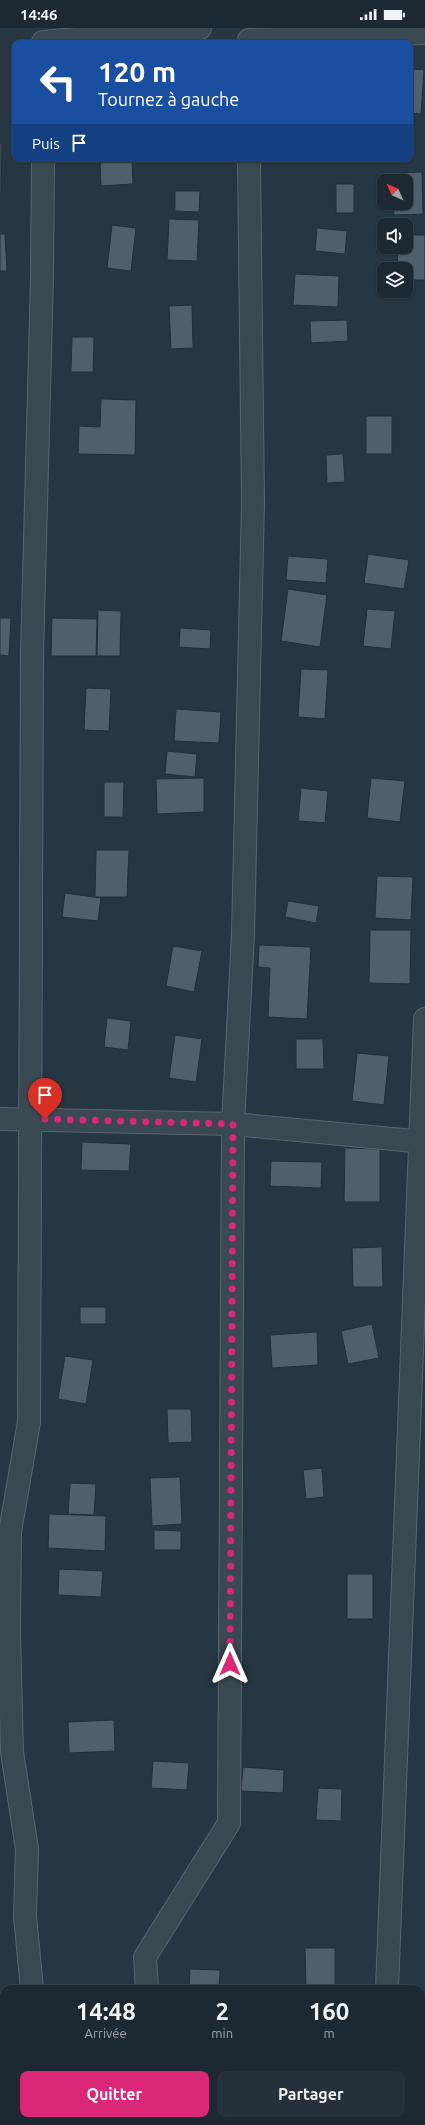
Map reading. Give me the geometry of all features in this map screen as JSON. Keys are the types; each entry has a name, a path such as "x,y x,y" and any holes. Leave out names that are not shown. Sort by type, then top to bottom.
{"street":[{"path":"42,38 200,28"},
{"path":"249,37 425,33"},
{"path":"32,1985 25,1916 27,1850 12,1752 9,1631 10,1532 29,1422 32,654 42,278 43,162"},
{"path":"147,1985 145,1957 229,1823 233,1124 243,934 253,503 249,162"},
{"path":"388,1985 422,1141 425,1019"},
{"path":"0,1119 233,1124 422,1141"}],"building":[{"path":"413,69 424,70 421,114 413,113"},
{"path":"0,143 2,143 1,196 0,196"},
{"path":"100,162 132,162 133,184 101,186"},
{"path":"422,172 423,214 394,215 394,210 413,210 413,174 392,173"},
{"path":"336,184 354,184 354,213 336,213"},
{"path":"175,191 200,191 199,212 175,211"},
{"path":"169,219 199,220 197,261 167,260"},
{"path":"112,225 136,228 131,271 107,268"},
{"path":"317,228 347,231 345,254 315,251"},
{"path":"0,234 5,234 7,271 0,271"},
{"path":"413,235 425,235 425,280 413,280 413,262 397,262 398,254 413,254"},
{"path":"295,274 339,276 338,307 293,305"},
{"path":"192,305 193,348 171,349 169,306"},
{"path":"347,320 348,341 311,343 310,321"},
{"path":"72,337 94,337 93,372 71,372"},
{"path":"101,399 136,400 135,455 78,454 79,426 100,427"},
{"path":"366,416 392,416 392,454 366,454"},
{"path":"343,454 345,482 327,483 326,455"},
{"path":"368,554 409,560 404,589 364,583"},
{"path":"288,556 328,559 326,583 286,580"},
{"path":"288,589 327,595 320,647 281,641"},
{"path":"367,609 395,611 391,649 363,646"},
{"path":"98,610 121,611 120,656 97,656"},
{"path":"0,618 11,618 9,656 0,655"},
{"path":"52,618 97,619 96,656 51,656"},
{"path":"180,628 211,630 210,649 179,647"},
{"path":"301,669 328,670 325,719 298,717"},
{"path":"86,688 111,689 109,731 84,730"},
{"path":"176,709 221,712 219,743 174,741"},
{"path":"167,751 197,754 195,777 165,774"},
{"path":"204,778 204,812 157,814 156,779"},
{"path":"371,778 405,781 400,822 367,818"},
{"path":"104,782 124,782 123,817 104,817"},
{"path":"301,788 328,791 325,823 298,821"},
{"path":"96,850 129,850 127,897 95,897"},
{"path":"377,876 413,877 411,920 375,918"},
{"path":"65,893 101,898 98,921 62,917"},
{"path":"288,901 319,906 316,923 285,917"},
{"path":"370,930 411,930 410,984 369,983"},
{"path":"259,945 311,947 307,1019 268,1017 270,968 258,967"},
{"path":"173,946 202,951 194,992 166,986"},
{"path":"107,1018 131,1021 128,1050 104,1047"},
{"path":"175,1035 202,1039 196,1082 169,1078"},
{"path":"296,1039 323,1039 324,1069 296,1069"},
{"path":"357,1053 389,1056 384,1105 352,1101"},
{"path":"82,1142 131,1144 129,1171 81,1170"},
{"path":"345,1148 380,1149 380,1202 344,1202"},
{"path":"271,1161 322,1162 321,1188 270,1186"},
{"path":"382,1247 383,1287 353,1287 352,1248"},
{"path":"80,1307 106,1307 106,1324 80,1324"},
{"path":"372,1324 379,1358 348,1364 341,1331"},
{"path":"317,1332 318,1365 272,1368 270,1335"},
{"path":"65,1356 93,1360 86,1404 58,1399"},
{"path":"167,1409 191,1409 192,1442 168,1443"},
{"path":"322,1468 324,1497 306,1499 303,1470"},
{"path":"180,1477 182,1524 152,1526 150,1478"},
{"path":"70,1483 96,1484 94,1515 68,1514"},
{"path":"49,1514 106,1516 105,1551 48,1548"},
{"path":"154,1530 181,1531 181,1550 154,1550"},
{"path":"59,1569 103,1571 101,1597 58,1595"},
{"path":"347,1574 373,1574 373,1619 347,1619"},
{"path":"114,1720 115,1751 69,1753 68,1722"},
{"path":"153,1761 189,1763 187,1790 151,1788"},
{"path":"243,1767 284,1770 283,1793 241,1791"},
{"path":"318,1788 342,1789 341,1821 316,1820"},
{"path":"305,1948 335,1948 335,1985 306,1985"},
{"path":"190,1969 220,1970 219,1985 189,1985"}],"route":[{"path":"45,1119 233,1124 230,1664"}]}
